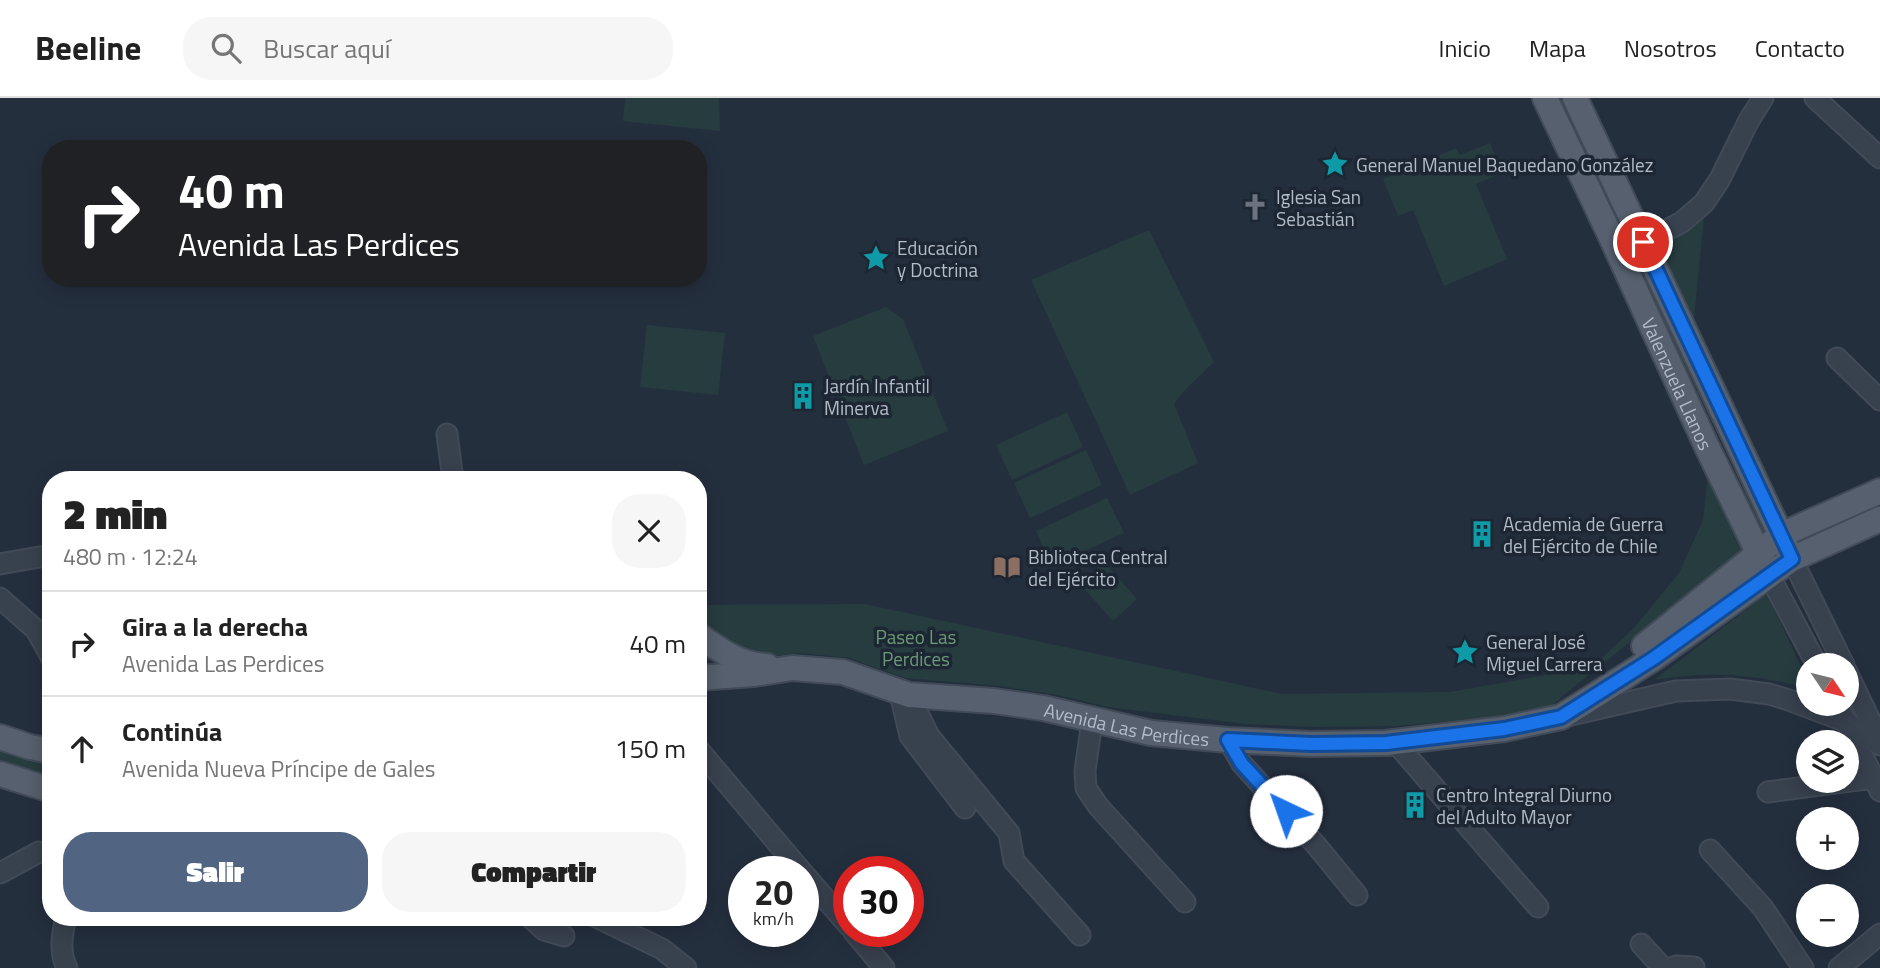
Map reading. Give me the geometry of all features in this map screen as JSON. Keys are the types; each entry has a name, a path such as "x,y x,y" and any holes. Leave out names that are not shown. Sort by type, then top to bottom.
{"main road":[{"name":"Valenzuela Llanos","path":"1545,98 1763,564"},
{"name":"Valenzuela Llanos","path":"1583,101 1643,242 1792,559"},
{"path":"1561,717 1654,658 1763,564 1781,536 1880,491"},
{"path":"1763,564 1792,559 1880,519"},
{"path":"707,641 748,664 792,668"},
{"path":"707,672 722,658 719,649"},
{"name":"Avenida Las Perdices","path":"707,678 792,668 843,672 905,694 1043,708 1151,733 1311,744 1395,742 1504,729 1561,717"},
{"path":"0,737 42,749"},
{"path":"0,774 42,787"}],"street":[{"path":"1613,240 1643,242 1682,222 1704,203 1763,98"},
{"path":"1815,98 1880,158"},
{"path":"1838,358 1880,400"},
{"path":"447,434 449,471"},
{"path":"0,564 42,557"},
{"name":"Valenzuela Llanos","path":"1792,559 1838,653"},
{"name":"Valenzuela Llanos","path":"1763,564 1810,653"},
{"path":"0,598 42,633"},
{"name":"Avenida Las Perdices","path":"1561,717 1675,691 1730,689 1769,694 1847,722 1880,743"},
{"path":"905,694 910,736 965,808"},
{"path":"905,694 929,736 1009,833 1014,861 1080,935"},
{"name":"Valenzuela Llanos","path":"1859,697 1880,743"},
{"path":"1768,792 1877,785 1844,716"},
{"path":"1092,721 1085,771 1086,788 1098,806 1185,902"},
{"path":"1228,740 1242,764 1316,845 1357,895"},
{"path":"1395,742 1538,907"},
{"path":"707,760 789,856"},
{"path":"1710,850 1763,908 1803,968"},
{"path":"0,873 42,852"},
{"path":"819,891 833,907"},
{"path":"63,926 61,937 67,968"},
{"path":"540,926 564,936"},
{"path":"615,926 662,949 686,968"},
{"path":"1839,968 1880,934"},
{"path":"1641,944 1663,968"},
{"path":"866,947 884,968"},
{"path":"1671,968 1694,967"}],"green space":[{"path":"625,98 719,98 720,131 623,121"},
{"path":"1490,143 1502,173 1476,184 1507,259 1444,286 1413,210 1398,216 1383,179 1456,148 1460,155"},
{"path":"1704,217 1692,339 1649,254"},
{"path":"1149,230 1214,362 1174,404 1198,463 1130,495 1031,280"},
{"path":"886,307 903,319 948,431 864,465 813,336"},
{"path":"647,325 725,333 718,395 640,387"},
{"path":"1067,412 1083,447 1012,480 996,445"},
{"path":"1086,450 1102,485 1030,518 1014,483"},
{"name":"Paseo Las Perdices","path":"1708,475 1743,544 1741,553 1549,709 1503,716 1397,726 1245,724 1108,707 1000,686 905,678 849,658 800,653 757,658 720,638 707,627 707,605 865,604 1283,694 1450,692 1592,667 1634,628 1679,573 1703,520"},
{"path":"1107,498 1124,533 1052,566 1036,531"},
{"path":"1104,562 1137,599 1113,621 1079,583"},
{"path":"1767,594 1796,656 1796,686 1731,675 1693,675 1654,680"},
{"path":"0,742 42,753 42,778 0,762"}],"place":[{"name":"General Manuel Baquedano González","path":"1335,164"},
{"name":"Iglesia San Sebastián","path":"1255,207"},
{"name":"Educación y Doctrina","path":"876,258"},
{"name":"Jardín Infantil Minerva","path":"803,396"},
{"name":"Academia de Guerra del Ejército de Chile","path":"1482,534"},
{"name":"Biblioteca Central del Ejército","path":"1007,567"},
{"name":"General José Miguel Carrera","path":"1465,652"},
{"name":"Centro Integral Diurno del Adulto Mayor","path":"1415,805"}],"route":[{"path":"1286,811 1242,764 1228,740 1311,744 1386,743 1504,729 1561,717 1654,658 1792,559 1643,242"}]}
